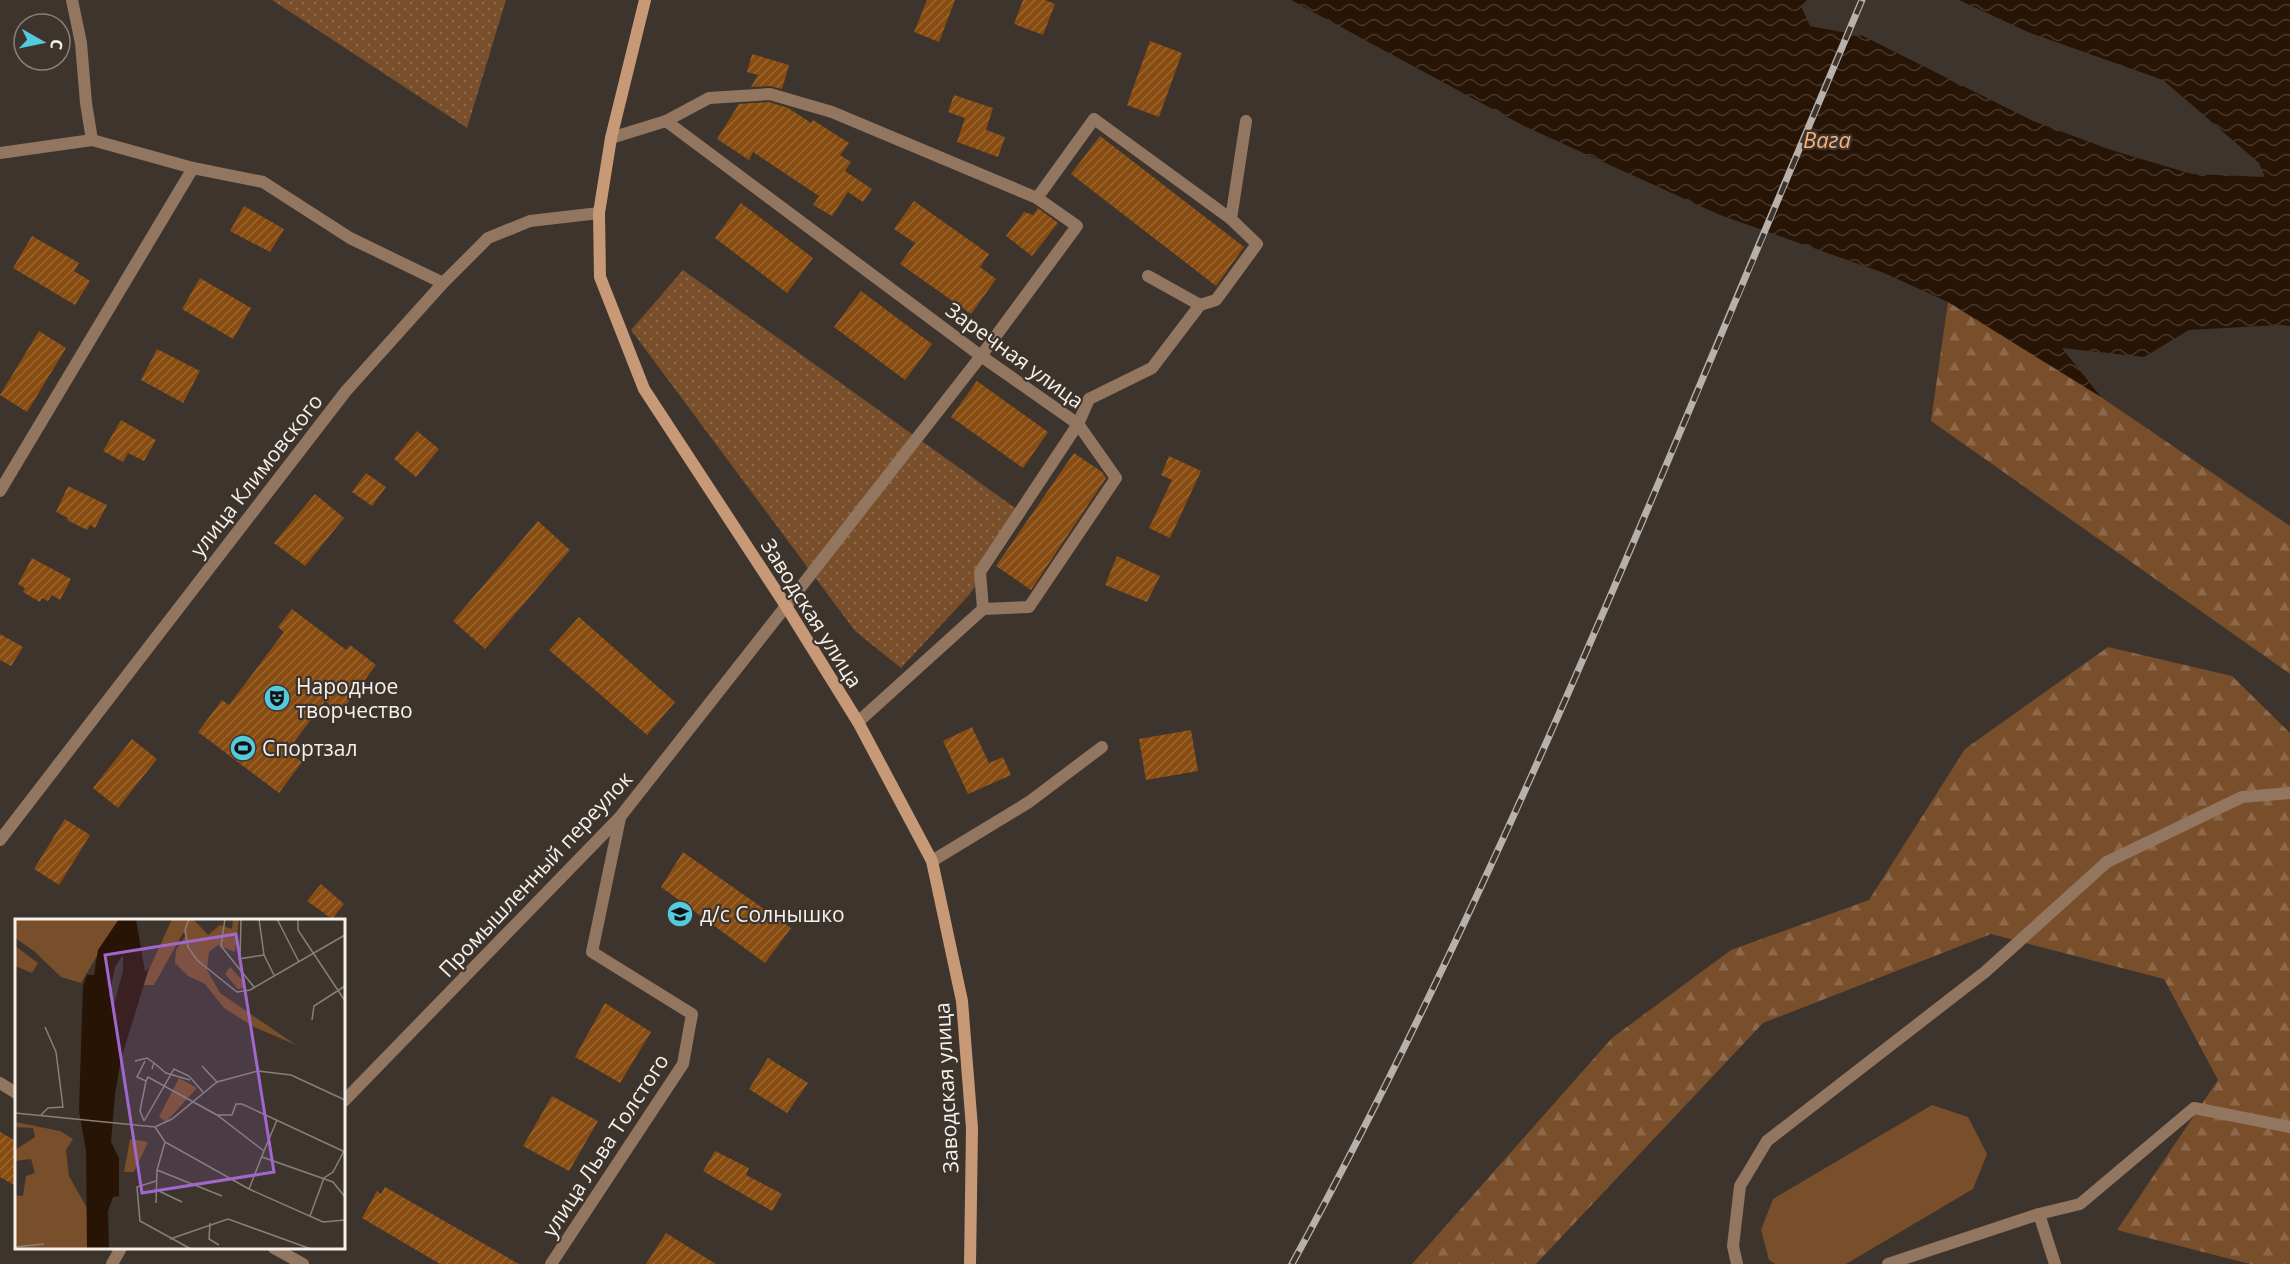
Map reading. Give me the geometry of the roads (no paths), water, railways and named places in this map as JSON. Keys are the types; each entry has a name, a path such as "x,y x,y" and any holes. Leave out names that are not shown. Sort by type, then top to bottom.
{"main road":[{"name":"Заводская улица","path":"645,0 610,138 599,213 600,277 644,389 786,606 858,722 932,861 962,1001 972,1128 970,1264"}],"street":[{"path":"72,0 81,43 86,104 92,140"},
{"path":"610,138 666,120 709,98 770,94 832,112 1037,198 1094,118 1231,219 1257,244 1216,300 1200,305 1152,368 1089,399 1078,424 980,572 983,609 858,722"},
{"name":"Заречная улица","path":"666,120 981,356 1078,424 1116,478 1029,608 983,609"},
{"path":"1231,219 1246,121"},
{"path":"0,153 92,140 193,168 263,182 350,238 443,283"},
{"path":"0,491 193,168"},
{"name":"Промышленный переулок","path":"345,1100 620,817 981,356 1077,226 1037,198"},
{"name":"улица Климовского","path":"0,840 346,391 443,283 488,238 530,221 599,213"},
{"path":"1148,276 1200,305"},
{"path":"932,861 1029,802 1102,747"},
{"path":"1737,1264 1733,1246 1740,1186 1767,1141 1985,972 2107,862 2242,797 2290,793"},
{"name":"улица Льва Толстого","path":"551,1264 683,1064 692,1014 592,952 620,817"},
{"path":"0,1083 15,1092"},
{"path":"1888,1264 2039,1214 2080,1204 2194,1108 2290,1126"},
{"path":"2039,1214 2055,1264"},
{"path":"112,1264 120,1249"},
{"path":"276,1249 303,1264"}],"water":[{"name":"Вага","path":"1291,0 1807,0 1801,6 1810,26 1863,36 2033,121 2111,150 2192,174 2265,177 2259,163 2163,80 2028,32 1959,0 2290,0 2290,326 2189,330 2144,357 2062,348 2101,397 1948,302 1884,273 1720,215 1524,126"}],"railway":[{"path":"1292,1264 1390,1077 1525,791 1651,501 1862,0"}],"place":[{"name":"Народное творчество","path":"277,698"},
{"name":"Спортзал","path":"243,748"},
{"name":"д/с Солнышко","path":"680,914"}]}
